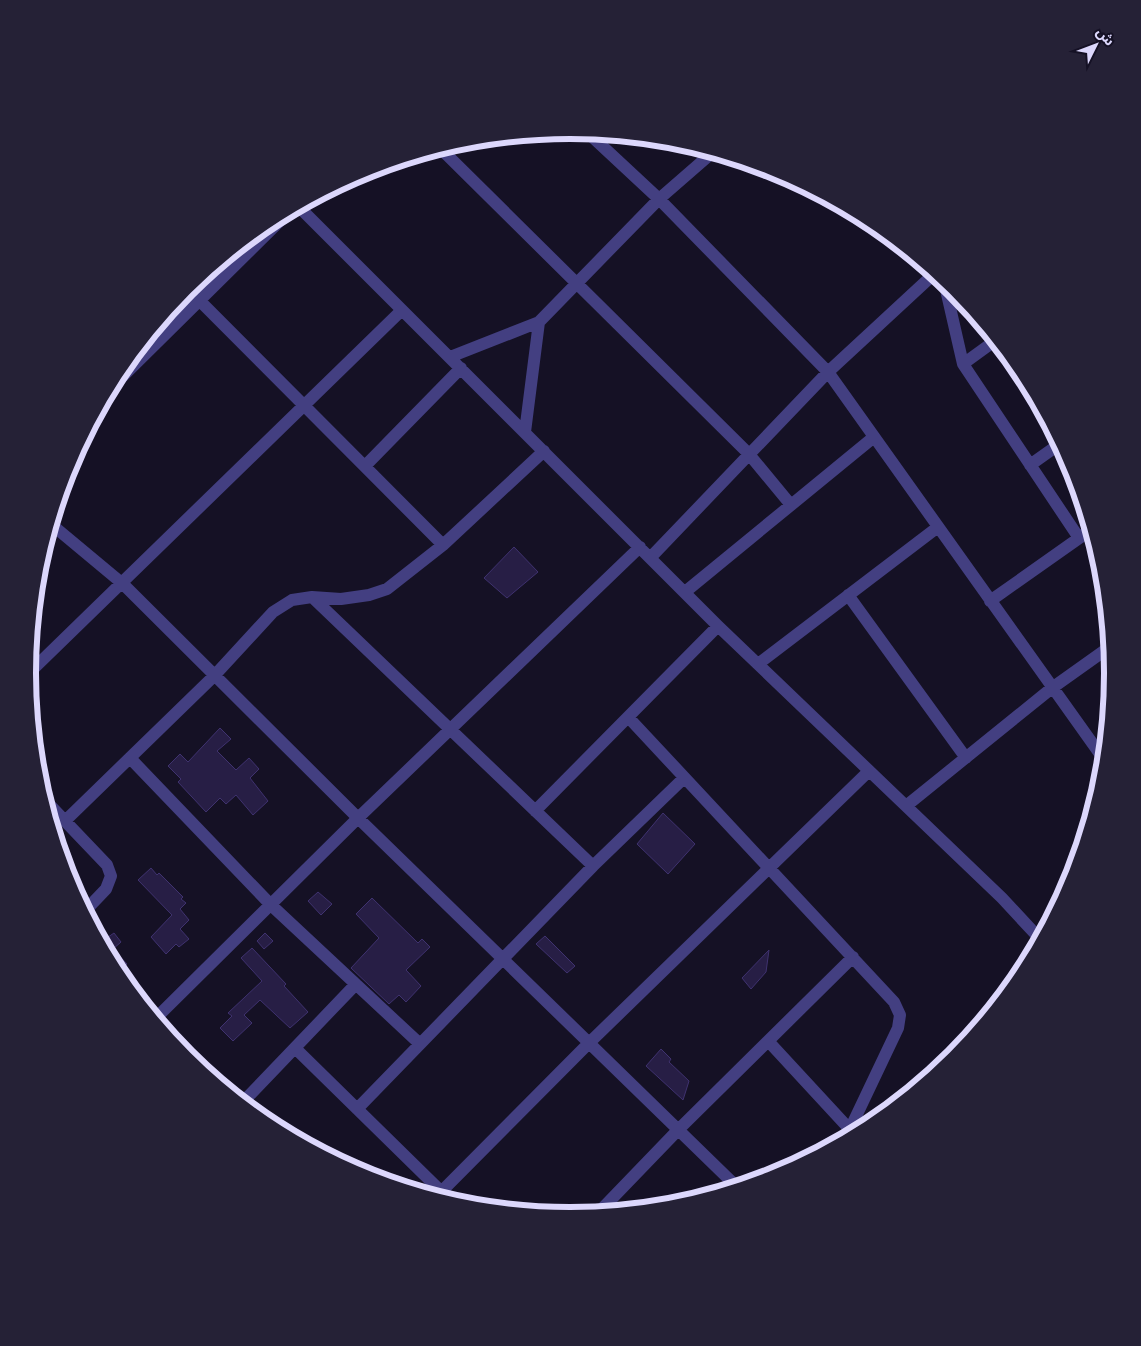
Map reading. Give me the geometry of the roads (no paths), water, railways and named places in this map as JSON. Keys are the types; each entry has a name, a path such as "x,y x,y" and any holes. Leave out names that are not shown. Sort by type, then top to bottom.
{"street":[{"path":"594,140 659,199 828,372 1098,752"},
{"path":"446,154 748,453 791,505"},
{"path":"450,357 538,322 659,199 708,157"},
{"path":"302,210 718,626 1002,898 1036,935"},
{"path":"133,366 268,233"},
{"path":"651,557 748,453 828,372 930,278"},
{"path":"947,294 963,364 1079,538"},
{"path":"194,295 443,545"},
{"path":"36,666 123,584 402,310"},
{"path":"525,432 538,322"},
{"path":"963,364 991,344"},
{"path":"365,466 461,368"},
{"path":"685,592 874,437"},
{"path":"1030,464 1054,447"},
{"path":"66,820 214,676 273,612 292,600 312,598 341,599 369,595 387,589 443,545 544,451"},
{"path":"758,664 938,527"},
{"path":"56,528 123,584 358,818 732,1182"},
{"path":"990,601 1086,533"},
{"path":"160,1014 358,818 640,547"},
{"path":"848,595 966,758"},
{"path":"312,598 593,866"},
{"path":"535,811 718,626"},
{"path":"906,806 1052,688 1104,651"},
{"path":"628,717 894,1002 900,1016 898,1028 855,1125"},
{"path":"130,758 271,904 420,1044"},
{"path":"442,1191 589,1043 869,771"},
{"path":"357,1109 504,960 593,866 684,778"},
{"path":"53,808 107,864 112,876 106,889 90,907"},
{"path":"605,1206 678,1130 853,957"},
{"path":"246,1098 356,984"},
{"path":"768,1042 849,1129"},
{"path":"295,1048 435,1190"}]}
